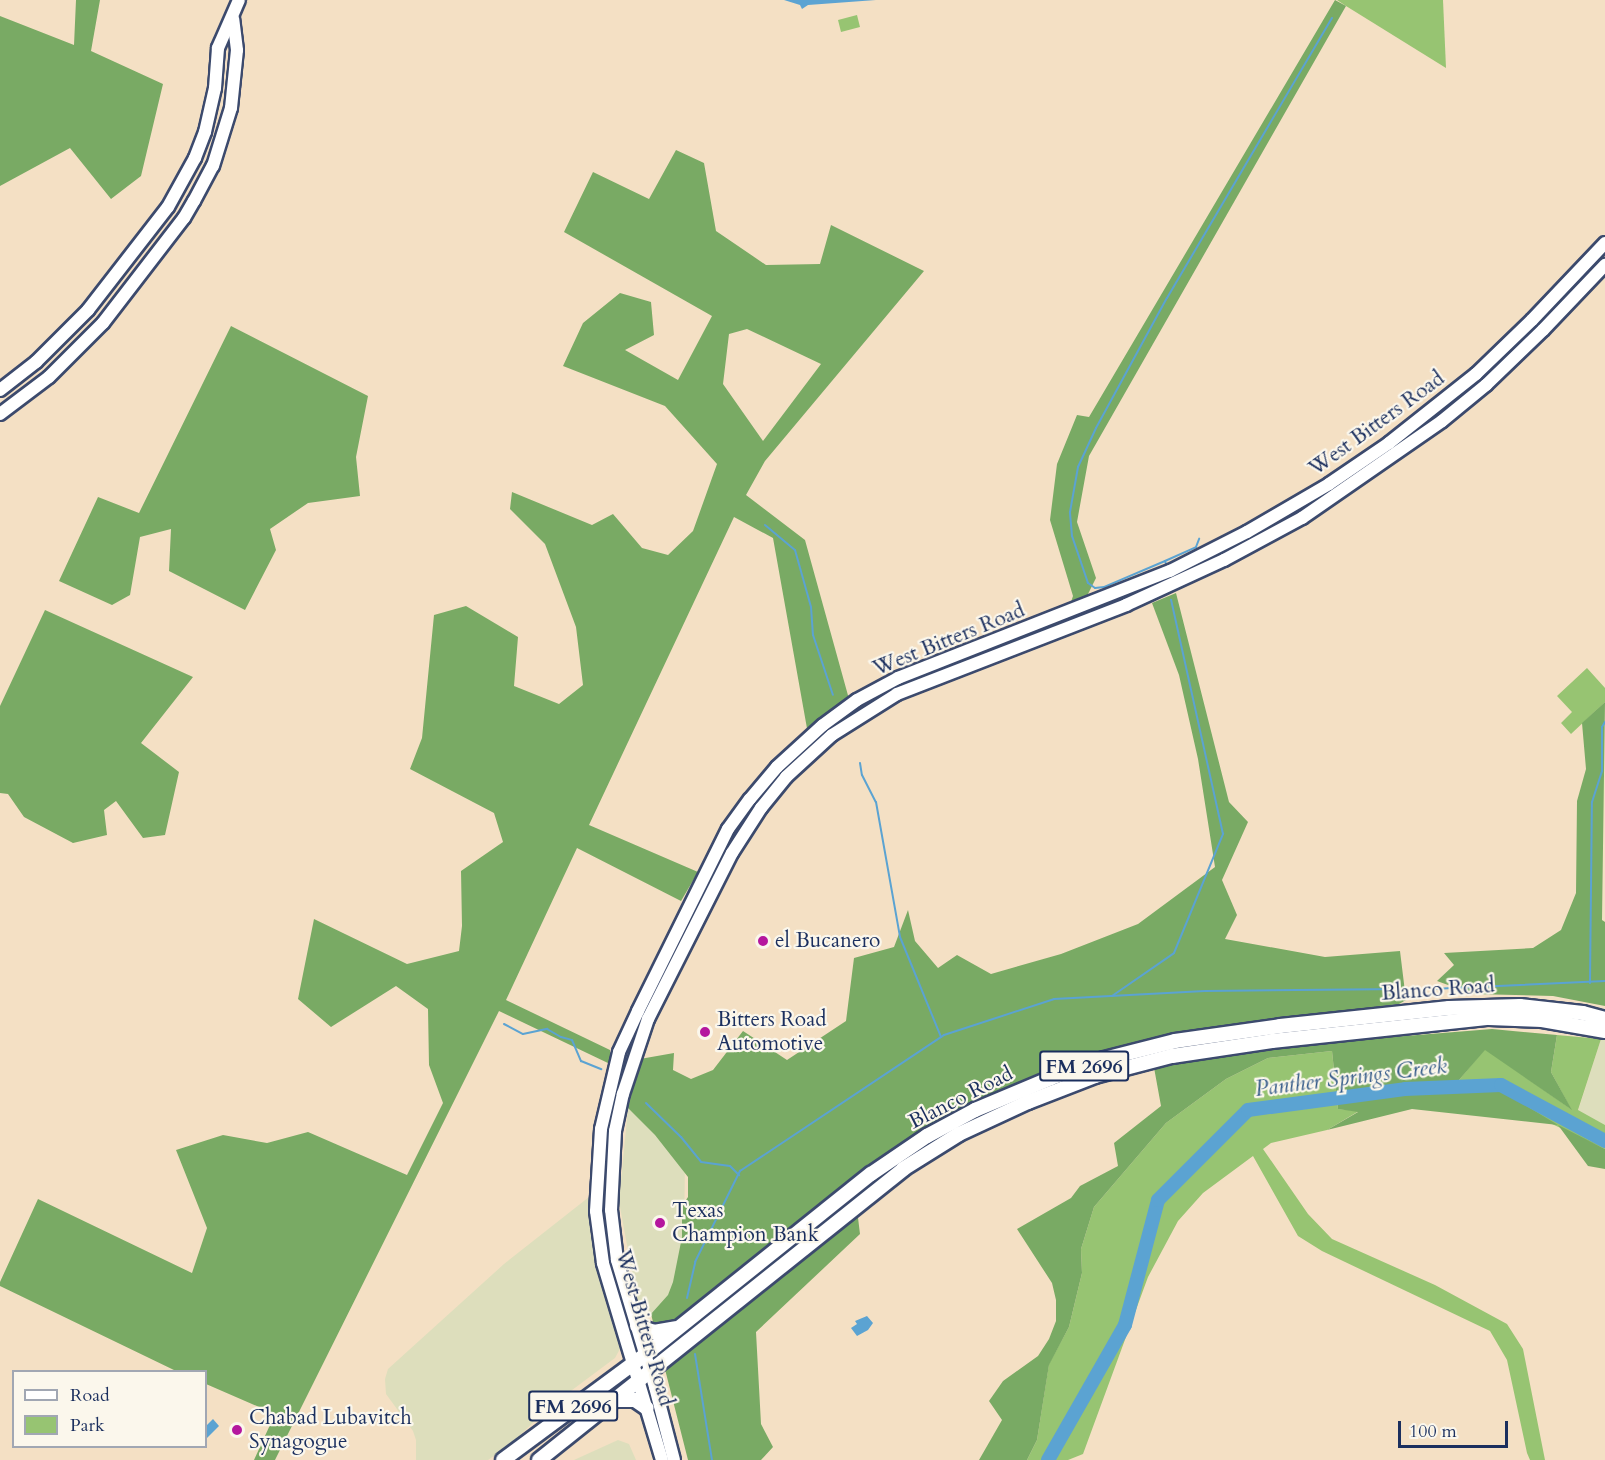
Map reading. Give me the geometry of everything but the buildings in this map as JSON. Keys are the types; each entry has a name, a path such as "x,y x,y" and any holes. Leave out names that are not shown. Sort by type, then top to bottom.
{"main road":[{"path":"0,390 36,362 88,310 168,207 195,158 205,132 212,104 218,48 239,0"},
{"path":"0,414 49,377 103,323 184,218 194,201 213,166 231,108 237,50 232,19"},
{"name":"West Bitters Road","path":"662,1460 603,1263 596,1211 601,1129 620,1052 654,977 728,829 750,799 797,748 857,700 926,667 1122,592 1247,532 1319,490 1389,443 1476,374 1605,243"},
{"name":"West Bitters Road","path":"674,1460 651,1370 617,1260 611,1210 612,1172 622,1095 648,1019 747,826 807,757 863,713 930,680 1126,605 1224,560 1302,518 1393,457 1486,385 1605,265"},
{"path":"1122,592 1126,605"},
{"path":"857,700 863,713"},
{"path":"654,977 666,983"},
{"name":"Blanco Road","path":"539,1460 903,1169 959,1134 1037,1098 1095,1076 1175,1041 1280,1026 1449,1008 1520,1006 1583,1013 1605,1019"},
{"name":"Blanco Road","path":"503,1460 646,1354 871,1174 927,1136 975,1110 1051,1078 1134,1059 1438,1022 1489,1018 1542,1020 1605,1031"},
{"path":"797,1232 807,1246"},
{"path":"637,1326 654,1332 678,1327"},
{"path":"614,1400 635,1400 647,1408"}],"shaded area":[{"path":"1601,1039 1605,1040 1605,1125 1578,1111"},
{"path":"628,1108 685,1160 684,1239 670,1303 651,1314 638,1304 619,1202"},
{"path":"589,1197 602,1277 621,1347 615,1358 548,1408 512,1443 488,1460 416,1460 416,1440 413,1431 386,1394 385,1379 388,1369 504,1264"},
{"path":"618,1440 629,1444 636,1460 574,1460"}],"green space":[{"path":"76,0 100,0 91,51 163,84 141,176 111,199 70,148 0,186 0,16 74,45"},
{"path":"1335,0 1346,6 1089,456 1077,522 1096,578 1087,596 1071,602 1073,596 1050,520 1057,464 1077,415 1089,417"},
{"path":"1337,0 1443,0 1446,68 1346,6"},
{"path":"857,15 860,27 841,32 838,20"},
{"path":"676,150 704,163 716,231 766,265 820,264 831,225 924,271 765,461 746,495 805,540 849,699 808,734 773,538 734,517 589,825 698,872 681,901 577,848 506,1000 610,1050 610,1064 499,1011 275,1460 254,1460 275,1414 207,1384 207,1370 174,1370 0,1286 0,1282 38,1199 192,1273 207,1228 176,1150 223,1135 267,1143 308,1132 407,1175 443,1103 429,1065 428,1009 396,986 331,1027 298,999 314,919 407,964 459,951 462,926 461,871 503,842 494,813 410,769 422,738 434,615 466,606 518,637 514,686 559,704 583,685 576,627 545,544 510,509 512,492 592,525 613,514 642,548 668,555 693,531 717,464 665,406 563,366 583,323 620,293 651,302 654,335 625,350 678,380 712,316 564,232 593,172 649,199","holes":["747,329 821,364 763,441 723,384 729,334"]},
{"path":"231,326 368,396 356,457 360,496 308,503 270,529 276,550 245,610 169,571 171,529 140,537 130,595 112,605 59,581 98,497 139,513"},
{"path":"1176,593 1229,802 1248,822 1222,880 1237,915 1225,939 1325,957 1400,951 1406,1000 1399,1004 1325,1013 1331,1042 1492,1029 1557,1035 1551,1072 1572,1110 1485,1050 1459,1080 1500,1090 1558,1125 1412,1109 1327,1130 1358,1112 1338,1109 1332,1051 1268,1058 1226,1079 1166,1123 1094,1207 1081,1249 1082,1273 1069,1327 1049,1365 1037,1440 1027,1460 979,1460 1002,1420 989,1401 1003,1381 1038,1356 1049,1339 1056,1321 1056,1300 1052,1283 1017,1229 1071,1198 1080,1186 1118,1166 1114,1143 1161,1106 1149,1040 1067,1063 965,1107 902,1143 853,1177 860,1234 756,1332 761,1424 773,1447 761,1460 688,1460 651,1314 668,1295 673,1282 682,1237 682,1206 688,1197 688,1177 655,1135 628,1108 640,1059 674,1053 673,1070 691,1079 713,1070 743,1031 787,1060 846,1021 854,958 894,947 908,910 915,941 938,968 957,955 991,974 1061,954 1138,924 1215,867 1198,759 1179,675 1152,603"},
{"path":"45,610 193,677 141,743 179,772 165,835 143,838 116,801 104,810 107,835 73,843 24,817 8,794 0,793 0,706"},
{"path":"1587,668 1605,688 1605,702 1571,734 1561,723 1572,712 1557,696"},
{"path":"1605,702 1602,920 1605,922 1605,1006 1553,996 1473,994 1437,981 1454,965 1444,953 1533,948 1561,930 1576,893 1577,801 1586,769 1582,723"},
{"path":"1557,1035 1601,1039 1578,1110 1605,1125 1605,1149 1459,1080 1485,1049 1571,1109 1551,1072"},
{"path":"1332,1051 1338,1109 1359,1111 1327,1130 1271,1143 1263,1149 1308,1214 1332,1239 1435,1285 1507,1324 1523,1349 1545,1460 1530,1460 1527,1453 1507,1360 1490,1331 1322,1251 1298,1236 1253,1156 1203,1193 1178,1221 1148,1277 1083,1454 1068,1460 1027,1460 1037,1440 1049,1364 1069,1327 1082,1273 1081,1249 1094,1207 1166,1123 1226,1079 1268,1058"},
{"path":"1558,1125 1605,1149 1605,1169 1588,1166"}],"water":[{"path":"784,0 876,0 808,5 802,9 800,5"},
{"path":"867,1316 873,1323 868,1330 857,1336 851,1328 857,1324 855,1321"},
{"path":"213,1419 219,1426 207,1438 207,1425"}],"waterway":[{"path":"1166,564 1165,561 1104,587 1095,588 1088,583 1072,536 1070,512 1078,467 1096,428 1167,298 1332,18"},
{"path":"765,525 795,550 811,607 813,635 833,695"},
{"path":"1165,561 1196,547 1199,539"},
{"path":"1112,996 1174,953 1223,834 1171,600"},
{"path":"1590,983 1592,802 1602,771 1602,727 1605,722"},
{"path":"860,763 862,775 876,802 900,937 941,1037"},
{"path":"1431,989 1605,981"},
{"path":"687,1298 695,1262 740,1171 944,1035 1054,999 1205,991 1404,989"},
{"path":"504,1024 523,1034 547,1029 572,1040 581,1061 601,1069"},
{"name":"Panther Springs Creek","path":"1048,1460 1125,1325 1158,1200 1248,1110 1405,1089 1501,1085 1605,1141"},
{"path":"646,1103 681,1137 701,1162 730,1166 739,1175"},
{"path":"695,1354 712,1460"}],"place":[{"name":"el Bucanero","path":"763,941"},
{"name":"Bitters Road Automotive","path":"705,1032"},
{"name":"Texas Champion Bank","path":"660,1223"},
{"name":"Chabad Lubavitch Synagogue","path":"237,1430"}]}
